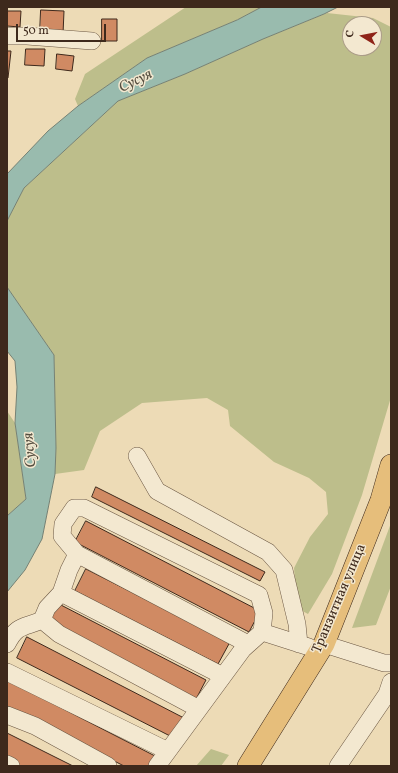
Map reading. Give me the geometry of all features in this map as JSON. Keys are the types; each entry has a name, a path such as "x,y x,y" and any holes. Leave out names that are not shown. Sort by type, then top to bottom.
{"main road":[{"name":"Транзитная улица","path":"248,766 322,647 381,500 391,465"}],"street":[{"path":"7,36 92,41"},
{"path":"137,456 157,491 268,552 284,570 297,624 299,644"},
{"path":"157,766 243,649 262,632 264,613 259,594 84,508 74,508 63,524 62,536 77,554 248,644"},
{"path":"7,644 12,634 22,626 31,625 42,620 47,608 61,593 69,570 77,554"},
{"path":"61,593 223,676"},
{"path":"42,620 60,634 199,709"},
{"path":"262,632 299,644 322,647 384,663 391,663"},
{"path":"7,672 168,751"},
{"path":"338,766 386,705 387,694 391,682"},
{"path":"7,715 35,726 108,766"},
{"path":"7,764 12,766"}],"green space":[{"path":"186,7 262,7 237,20 147,58 78,106 75,99 85,74"},
{"path":"327,13 355,16 342,16 342,56 382,56 382,22 391,27 391,397 362,495 332,574 308,614 297,608 294,568 310,537 328,514 326,492 309,478 274,462 230,426 228,410 207,398 142,403 100,431 84,470 55,474 56,448 54,355 7,287 7,221 24,188 118,101 185,74 263,39"},
{"path":"7,411 15,423 26,499 7,516"},
{"path":"391,523 391,586 376,625 352,628"},
{"path":"211,749 229,755 221,766 196,766"}],"water":[{"name":"Сусуя","path":"262,7 338,7 185,74 118,101 24,188 7,221 7,174 48,131 78,106 147,58 237,20"},
{"name":"Сусуя","path":"7,287 54,355 56,448 55,474 42,539 25,570 7,592 7,516 26,499 15,423 17,387 15,361 7,351"}],"building":[{"path":"41,10 64,11 63,34 40,32"},
{"path":"7,11 21,11 20,27 7,26"},
{"path":"102,19 117,19 117,41 102,41"},
{"path":"26,49 45,49 44,66 25,65"},
{"path":"7,51 11,51 8,78 7,78"},
{"path":"57,54 74,56 72,71 56,69"},
{"path":"96,487 265,572 260,581 92,497"},
{"path":"86,521 260,611 249,632 75,542"},
{"path":"86,569 230,642 218,664 75,591"},
{"path":"59,604 206,680 196,699 49,623"},
{"path":"27,637 184,718 174,738 17,658"},
{"path":"7,680 155,756 150,766 124,766 7,706"},
{"path":"7,733 73,766 20,766 7,760"}]}
